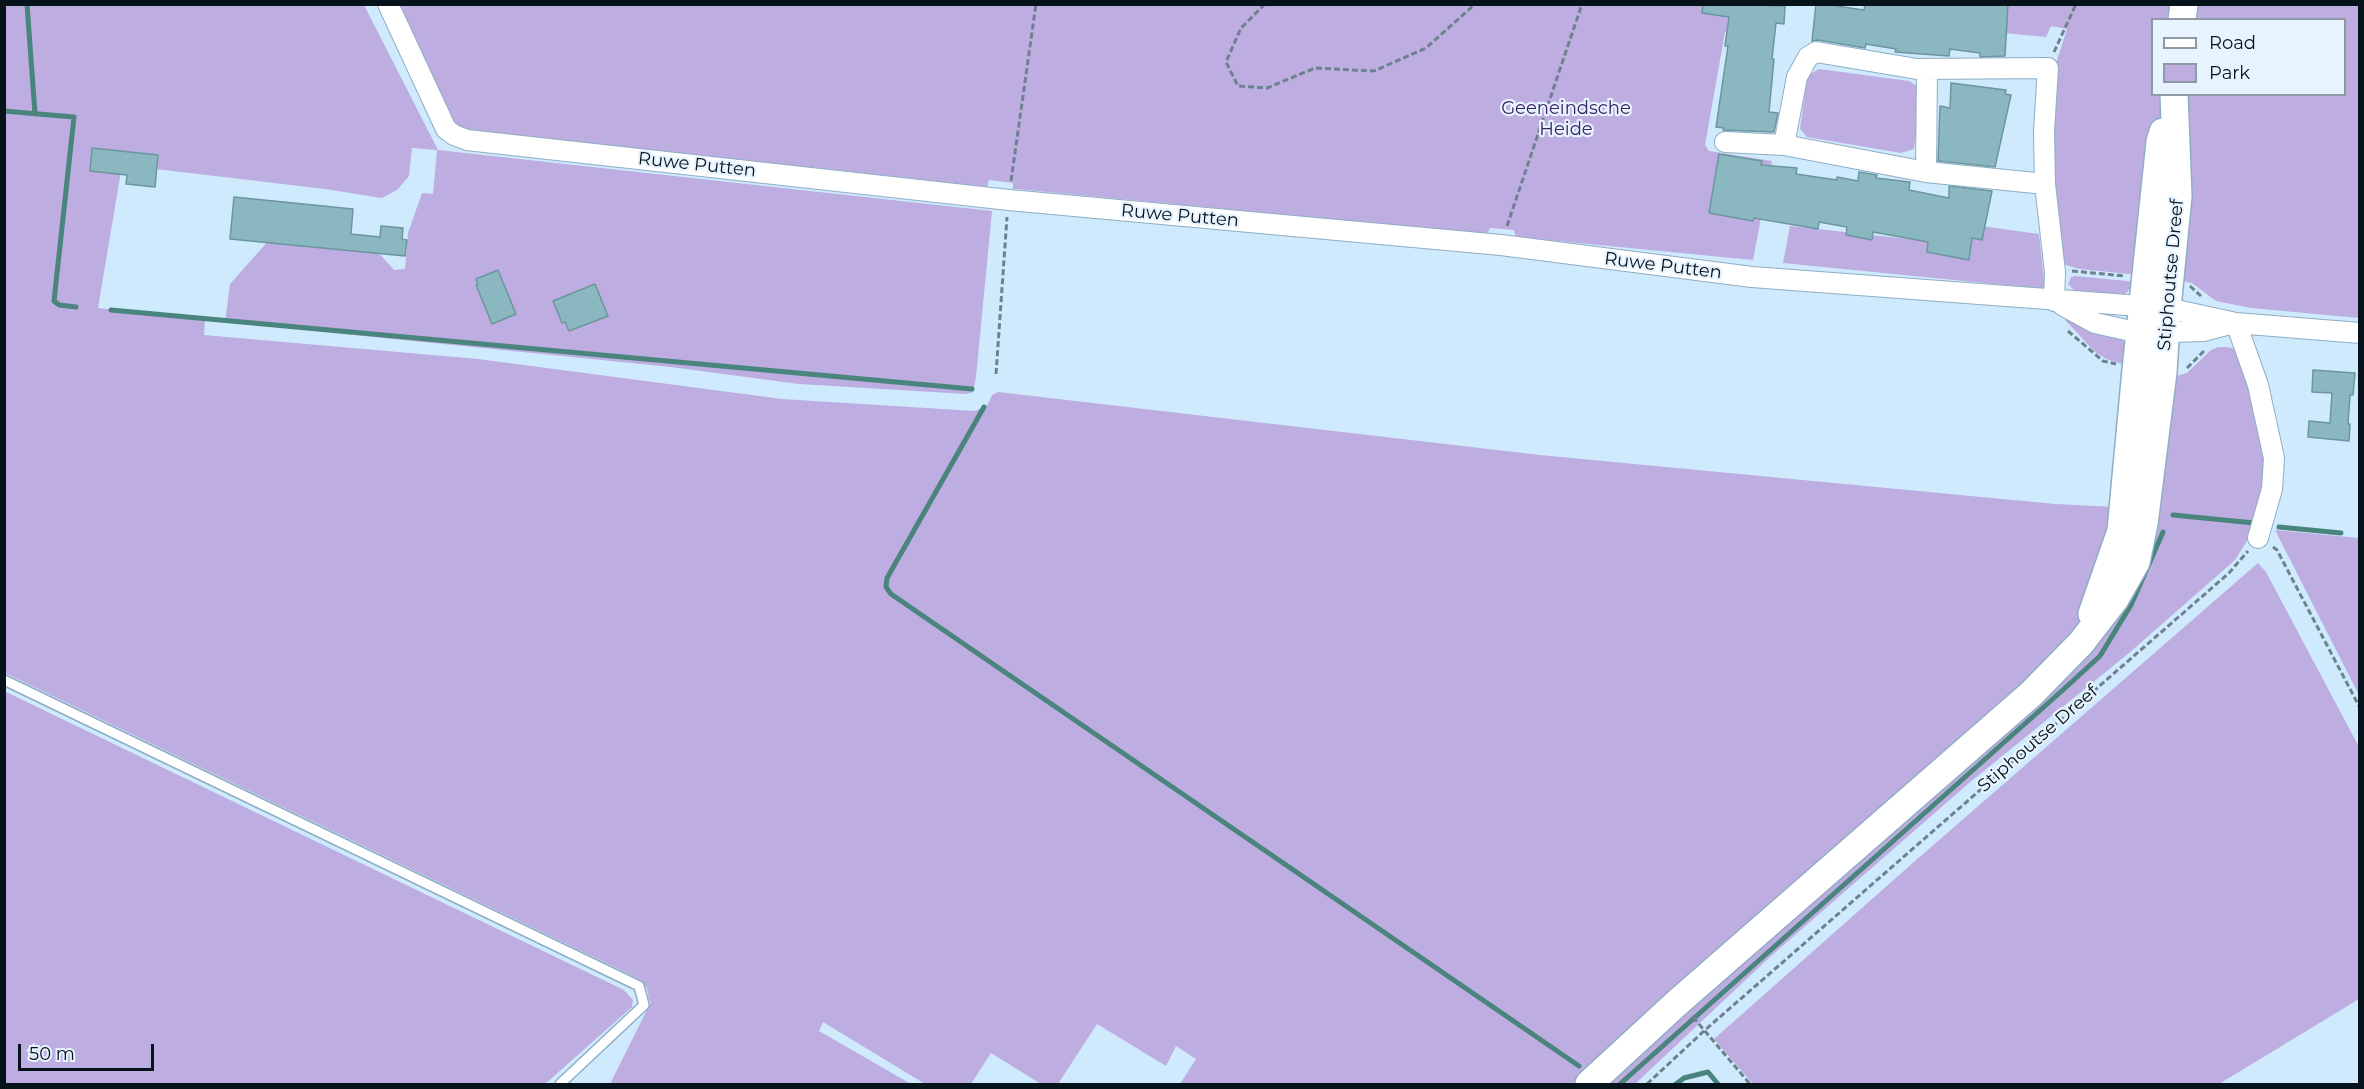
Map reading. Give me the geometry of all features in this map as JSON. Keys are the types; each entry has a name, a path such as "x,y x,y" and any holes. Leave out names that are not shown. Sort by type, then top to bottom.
{"main road":[{"name":"Stiphoutse Dreef","path":"1588,1084 1678,1002 2031,694 2081,643 2115,599 2136,562 2144,524 2163,372 2154,321 2160,142 2173,100"}],"street":[{"name":"Ruwe Putten","path":"388,4 446,129 467,140 1020,201 1501,245 1752,277 2054,301 2203,331 2236,323 2360,333"},
{"path":"1784,145 1797,77 1808,57 1816,52 1927,69 2048,68 2044,131 2045,184 2055,272 2054,301"},
{"path":"1926,172 1927,69"},
{"path":"1725,142 1784,145 1926,172 2045,184"},
{"path":"2236,323 2258,385 2274,459 2272,489 2258,538"}],"lane":[{"path":"4,680 639,986 644,1005 560,1084"}],"path":[{"path":"824,4 852,4"},
{"path":"1265,4 1241,28 1226,62 1238,86 1267,88 1315,68 1374,71 1426,48 1474,4"},
{"path":"1501,245 1582,4"},
{"path":"2048,68 2076,4"},
{"path":"2258,538 2277,550 2360,708"},
{"name":"Stiphoutse Dreef","path":"1647,1084 1705,1030 2229,573 2258,538"},
{"path":"1678,1002 1705,1030 1750,1084"}],"green space":[{"path":"4,5 364,5 438,150 992,211 976,377 973,392 966,394 799,384 671,367 225,322 230,284 270,239 377,251 394,270 405,269 408,233 422,193 433,194 437,150 412,148 409,176 397,190 382,198 122,165 98,308 205,320 204,335 478,359 782,399 975,411 987,406 992,395 998,392 1540,455 2055,504 2115,507 2103,564 2079,622 2042,668 1572,1084 1180,1084 1196,1059 1176,1046 1166,1066 1097,1024 1058,1084 1041,1084 991,1053 971,1084 925,1084 823,1022 819,1031 911,1084 610,1084 651,1002 647,988 633,976 5,673"},
{"name":"Geeneindsche Heide","path":"394,5 1744,5 1739,31 1725,32 1705,145 1709,151 1772,161 1753,260 1516,237 1514,230 1490,228 1487,234 1013,189 1013,183 989,180 987,187 471,134 456,126"},
{"path":"1983,5 2359,5 2359,318 2251,308 2216,301 2192,283 2176,280 2184,96 2346,96 2346,18 2151,18 2151,96 2165,96 2154,144 2139,275 2079,269 2060,263 2053,217 2051,79 2067,29 2051,26 2046,37 1983,31"},
{"path":"1819,69 1909,81 1921,89 1914,149 1901,153 1807,137 1800,129 1807,76"},
{"path":"1974,225 2039,234 2045,289 1783,263 1790,226 1953,244"},
{"path":"2071,277 2137,282 2123,296 2078,294 2068,284"},
{"path":"2068,316 2121,338 2127,347 2129,366 2106,359 2094,351 2066,321"},
{"path":"2218,347 2236,349 2245,366 2268,475 2254,530 2235,560 2129,653 1969,783 1771,956 1635,1084 1598,1084 2074,666 2176,376 2187,373 2211,350"},
{"path":"2275,530 2359,538 2359,695"},
{"path":"2258,563 2266,572 2359,747 2359,999 2219,1084 1753,1084 1714,1039"},
{"path":"4,691 624,990 633,1000 632,1007 545,1084 5,1084"}],"building":[{"path":"1703,4 1785,6 1784,24 1776,23 1772,59 1774,59 1769,112 1778,113 1774,132 1723,130 1724,128 1716,127 1728,46 1725,46 1729,17 1702,13"},
{"path":"1816,4 1837,4 1836,6 1864,10 1865,4 2008,4 2005,56 1980,57 1980,53 1950,49 1949,56 1895,52 1896,49 1866,44 1865,48 1812,41"},
{"path":"1951,83 2006,90 2005,94 2011,95 1995,167 1938,161 1940,106 1950,108"},
{"path":"92,148 158,155 155,187 126,184 127,175 90,171"},
{"path":"1719,154 1762,161 1761,165 1797,168 1796,174 1837,180 1837,177 1858,181 1859,172 1877,175 1876,178 1910,182 1909,190 1949,198 1949,186 1992,191 1982,240 1972,238 1969,260 1927,252 1928,242 1873,232 1872,240 1846,235 1847,227 1819,222 1818,229 1709,213"},
{"path":"234,197 353,209 351,234 380,237 381,226 403,228 402,239 407,240 405,256 230,239"},
{"path":"498,270 516,314 492,324 476,285 478,284 476,279"},
{"path":"595,284 608,316 569,331 565,322 562,323 553,301"},
{"path":"2313,370 2355,373 2353,395 2350,395 2349,441 2308,437 2309,421 2330,423 2332,393 2312,392"}],"waterway":[{"path":"27,4 35,114"},
{"path":"4,111 74,117 54,301 59,305 76,307"},
{"path":"111,310 972,389"},
{"path":"984,407 887,578 886,587 891,594 1579,1066"},
{"path":"2173,515 2254,523"},
{"path":"2279,527 2341,533"},
{"path":"1620,1084 2100,656 2131,605 2163,532"},
{"path":"1676,1084 1684,1078 1708,1072 1718,1084"}]}
